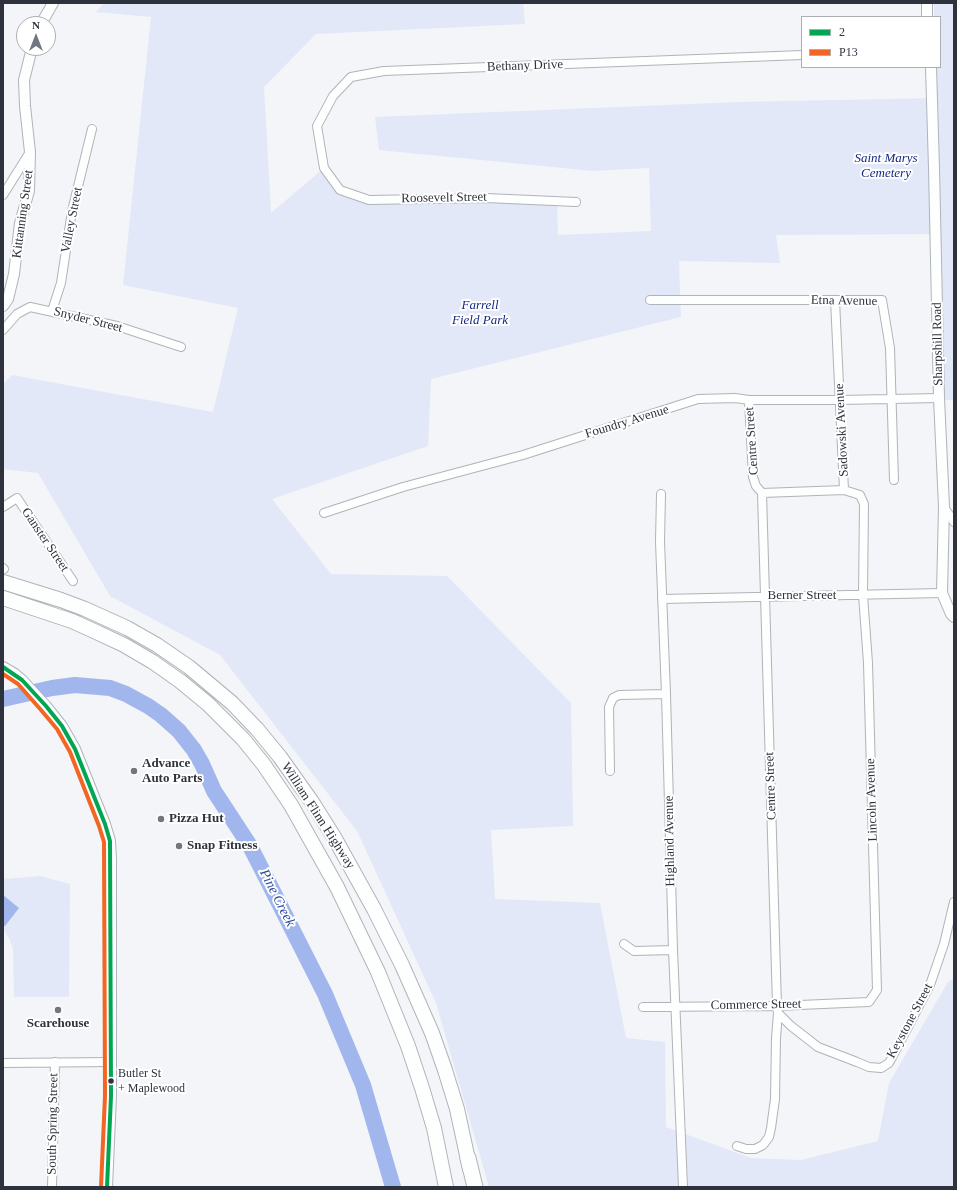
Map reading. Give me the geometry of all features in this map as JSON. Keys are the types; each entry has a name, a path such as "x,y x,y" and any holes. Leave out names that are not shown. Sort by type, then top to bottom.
{"highway":[{"name":"William Flinn Highway","path":"3,573 127,628 157,645 189,667 217,690 244,716 268,743 304,791 334,837 374,909 402,965 432,1033 445,1070 457,1109 468,1158"},
{"name":"William Flinn Highway","path":"7,600 72,621 110,638 162,668 195,693 220,715 243,739 264,765 292,805 323,862 363,939 386,992 408,1046 422,1088 434,1128 446,1187"},
{"path":"468,1158 474,1187"}],"street":[{"path":"45,16 53,3"},
{"path":"927,3 927,16"},
{"name":"Bethany Drive","path":"324,168 317,126 332,96 351,77 392,71 801,55"},
{"name":"Kittanning Street","path":"3,306 8,299 14,274 20,223 28,191 30,152 24,80 30,56"},
{"name":"Sharpshill Road","path":"931,68 939,398 944,507 942,593 951,614 954,617"},
{"name":"Valley Street","path":"52,311 61,283 72,211 92,129"},
{"path":"3,195 30,152"},
{"name":"Roosevelt Street","path":"324,168 340,190 369,200 486,198 576,202"},
{"name":"Etna Avenue","path":"650,300 882,300 890,348 894,480"},
{"name":"Sadowski Avenue","path":"835,300 844,490 860,494 864,504 863,595"},
{"name":"Snyder Street","path":"3,330 17,314 30,306 117,326 181,347"},
{"name":"Foundry Avenue","path":"324,513 403,487 523,455 698,399 735,398 749,400 840,400 939,398"},
{"name":"Centre Street","path":"737,1146 746,1149 755,1149 763,1145 769,1137 775,1099 778,1009 762,493 756,486 753,476 749,400"},
{"path":"762,493 844,490"},
{"name":"Highland Avenue","path":"661,494 660,542 673,950 684,1187"},
{"name":"Ganster Street","path":"3,508 17,498 73,581"},
{"path":"944,507 954,522"},
{"name":"Berner Street","path":"662,599 942,593"},
{"name":"Lincoln Avenue","path":"863,595 868,671 877,990 869,1002"},
{"path":"3,667 22,680 62,726 75,749 108,831 111,860 112,1062 107,1187"},
{"path":"610,771 609,707 613,698 619,695 666,694"},
{"name":"Keystone Street","path":"778,1009 791,1026 818,1047 869,1067 881,1068 889,1062 930,985 944,944 954,902"},
{"path":"624,944 634,951 673,950"},
{"name":"Commerce Street","path":"644,1007 676,1006 778,1009 869,1002"},
{"name":"South Spring Street","path":"52,1187 55,1062"},
{"path":"3,1063 112,1062"}],"green space":[{"path":"104,3 523,3 525,24 316,34 264,87 271,213 324,168 340,190 369,200 557,201 558,235 651,231 649,168 593,171 379,150 375,117 739,102 937,98 936,68 941,68 941,16 934,16 934,3 954,3 954,400 945,400 940,234 776,235 780,263 679,261 681,317 431,379 428,446 272,499 331,574 447,576 571,703 573,826 491,830 495,899 600,903 626,1038 665,1042 666,1127 751,1158 801,1160 878,1141 889,1083 948,982 954,978 954,1187 489,1187 436,1003 357,831 220,655 110,596 38,473 3,469 3,384 12,375 213,412 238,308 123,285 151,17 96,12"},
{"path":"3,874 5,879 40,876 70,884 69,997 14,997 13,949 10,940 3,929"}],"water":[{"path":"3,895 19,908 5,926 3,925"}],"waterway":[{"name":"Pine Creek","path":"3,699 52,688 75,685 110,688 126,694 148,706 179,731 194,750 214,791 250,846 325,994 363,1085 393,1187"}],"transit line":[{"name":"2","path":"3,667 22,680 62,726 75,749 105,824 110,841 111,1096 107,1187"},
{"name":"P13","path":"3,674 18,684 57,729 70,752 104,842 105,1096 101,1187"}],"place":[{"name":"Advance Auto Parts","path":"134,771"},
{"name":"Pizza Hut","path":"161,819"},
{"name":"Snap Fitness","path":"179,846"},
{"name":"Scarehouse","path":"58,1010"},
{"name":"Butler St + Maplewood","path":"111,1081"}],"park label":[{"name":"Saint Marys Cemetery","path":"886,166"},
{"name":"Farrell Field Park","path":"480,314"}]}
